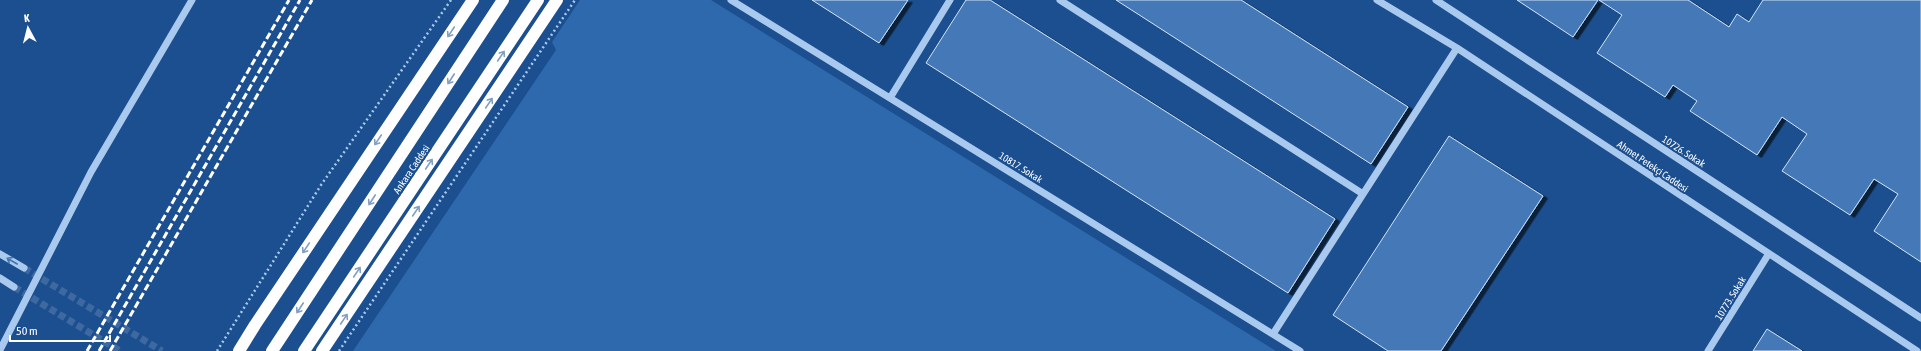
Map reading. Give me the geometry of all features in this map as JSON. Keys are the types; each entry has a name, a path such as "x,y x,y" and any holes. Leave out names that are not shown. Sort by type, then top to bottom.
{"highway":[{"path":"239,351 259,318 473,0"},
{"name":"Ankara Caddesi","path":"272,351 503,0"},
{"name":"Ankara Caddesi","path":"304,351 538,0"},
{"path":"322,351 558,0"}],"street":[{"path":"0,350 91,172 192,0"},
{"name":"10817. Sokak","path":"730,0 1300,351"},
{"path":"890,98 950,0"},
{"path":"1060,0 1363,194"},
{"name":"Ahmet Petekçi Caddesi","path":"1377,0 1457,48 1768,255 1917,351"},
{"name":"10726. Sokak","path":"1436,0 1921,318"},
{"path":"1273,334 1457,48"},
{"path":"0,254 24,268"},
{"name":"10773. Sokak","path":"1708,351 1768,255"},
{"path":"0,278 14,286"}],"path":[{"path":"217,351 321,185 451,0"},
{"path":"339,351 575,0"}],"shaded area":[{"path":"580,0 711,0 1276,351 353,351 556,50 552,42"}],"building":[{"path":"812,0 908,0 879,43"},
{"path":"966,0 990,0 1335,219 1288,293 926,63"},
{"path":"1116,0 1241,0 1408,107 1371,164"},
{"path":"1517,0 1598,0 1573,37"},
{"path":"1599,0 1688,0 1729,27 1737,14 1749,22 1763,0 1921,0 1921,262 1874,231 1898,194 1874,179 1850,215 1782,171 1807,134 1782,117 1757,155 1690,111 1697,101 1673,85 1665,97 1597,53 1622,15"},
{"path":"1449,136 1543,196 1441,351 1388,351 1333,315"},
{"path":"1767,329 1802,351 1753,351"}],"tunnel":[{"path":"24,268 162,351"},
{"path":"14,287 120,351"}],"railway":[{"path":"87,351 289,0"},
{"path":"99,351 300,0"},
{"path":"110,351 312,0"}]}
